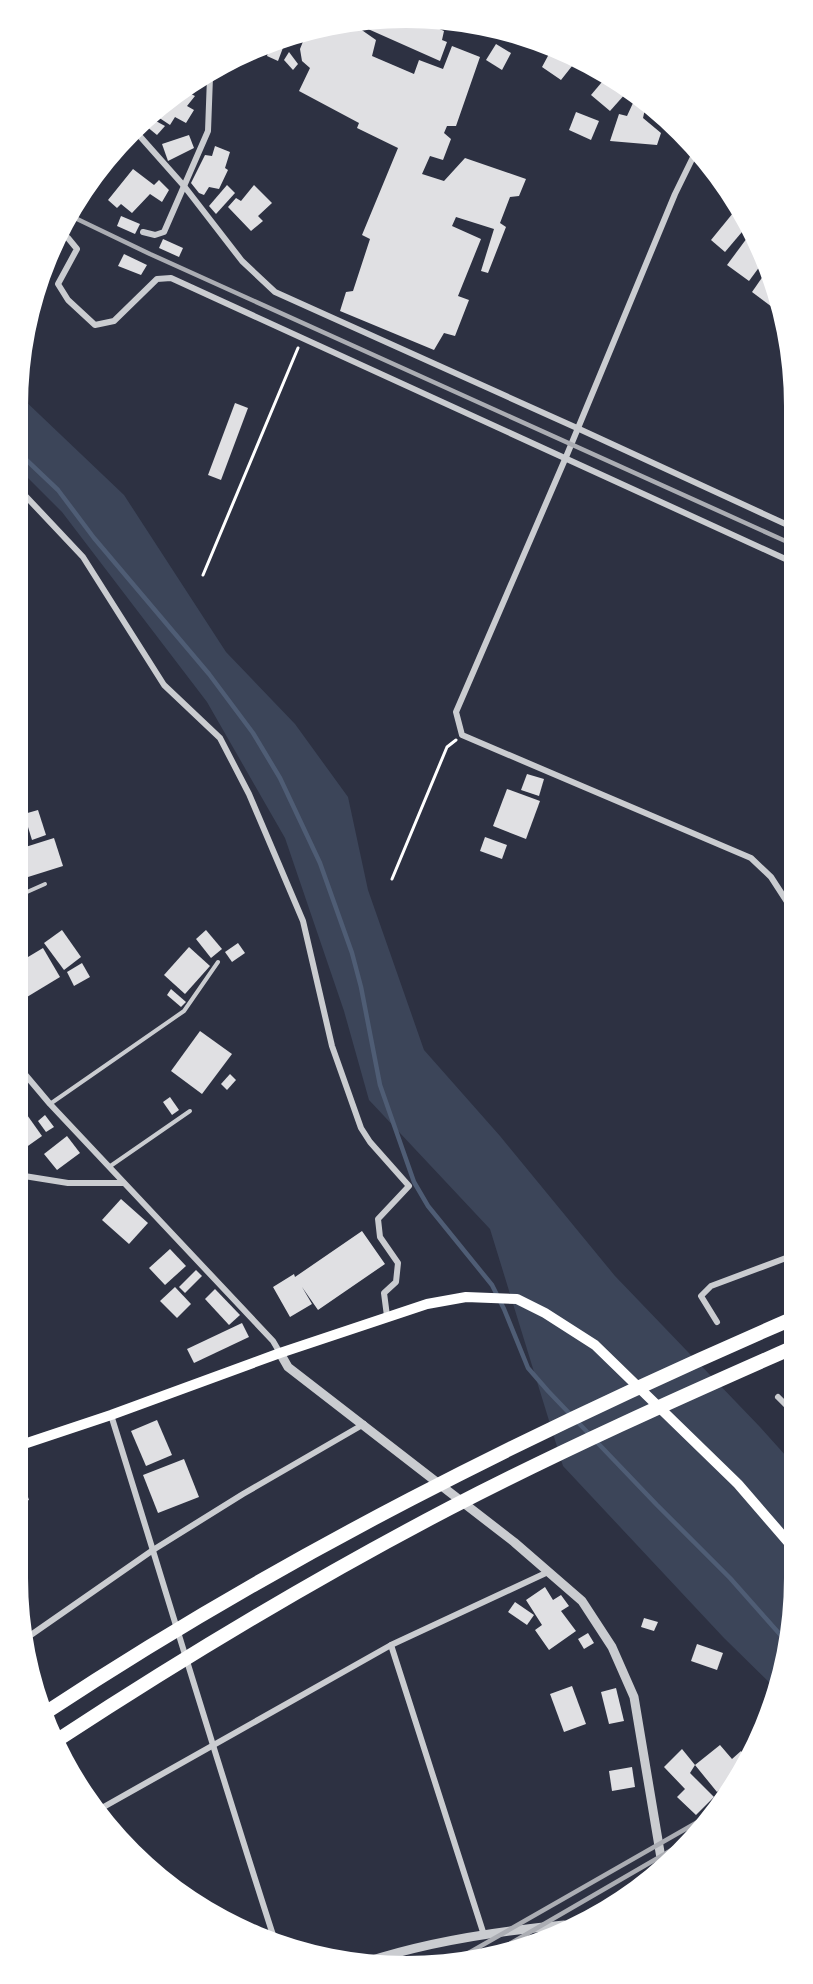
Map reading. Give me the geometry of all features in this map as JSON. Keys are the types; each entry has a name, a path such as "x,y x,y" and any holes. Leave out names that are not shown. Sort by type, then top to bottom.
{"highway":[{"path":"52,1708 200,1616 338,1537 563,1422 682,1366 784,1322"},
{"path":"63,1736 329,1574 450,1508 576,1445 784,1351"}],"main road":[{"path":"28,1443 280,1353 427,1304 466,1297 517,1299 545,1313 595,1345 738,1484 784,1537"}],"street":[{"path":"143,232 155,235 164,232 208,131 210,84"},
{"path":"141,137 184,186 242,261 275,292 784,523"},
{"path":"692,159 675,194 566,457 456,712 462,735 751,858 771,877 784,897"},
{"path":"68,238 76,249 58,284 68,300 95,325 114,321 157,279 171,278 784,558"},
{"path":"28,498 84,557 164,685 220,738 249,794 303,921 332,1046 361,1128 370,1142 409,1186 378,1219 380,1237 398,1263 396,1282 384,1293 387,1316"},
{"path":"28,1078 123,1183 273,1341 288,1367 410,1459 514,1542 582,1601 612,1647 634,1697 661,1857"},
{"path":"28,1177 68,1183 123,1183"},
{"path":"717,1322 701,1296 711,1286 784,1259"},
{"path":"778,1397 784,1403"},
{"path":"111,1415 271,1930"},
{"path":"33,1633 153,1550 243,1494 364,1424"},
{"path":"105,1806 391,1645 549,1572"},
{"path":"391,1645 484,1935"},
{"path":"387,1955 504,1930 554,1926"}],"lane":[{"path":"28,892 45,884"},
{"path":"50,1104 184,1011 218,962"},
{"path":"109,1167 190,1112"}],"path":[{"path":"203,575 303,338"},
{"path":"392,879 447,747 462,735"}],"shaded area":[{"path":"28,404 124,495 226,652 295,724 348,797 368,890 424,1050 500,1136 615,1276 784,1454 784,1602 777,1651 769,1683 724,1638 563,1466 490,1229 369,1100 344,1011 285,838 207,702 62,512 28,478"}],"building":[{"path":"406,28 443,30 442,40 447,42 440,61 371,30"},
{"path":"363,31 376,40 372,56 414,74 419,60 443,69 452,46 480,57 456,126 447,126 444,133 451,139 443,160 430,156 422,174 444,181 465,158 526,179 519,196 510,197 500,223 506,227 488,273 481,271 494,229 456,217 452,226 481,239 458,296 469,300 455,336 444,333 434,350 340,311 346,292 353,291 370,239 362,235 398,148 357,128 359,123 299,91 310,68 302,61 300,49 302,43 309,41"},
{"path":"496,44 511,53 502,70 486,60"},
{"path":"282,50 278,61 267,55"},
{"path":"289,52 298,64 293,70 284,60"},
{"path":"548,56 572,66 561,80 542,67"},
{"path":"602,82 623,96 610,111 591,95"},
{"path":"192,95 195,96 187,106 194,110 186,123 175,117 170,125 161,119"},
{"path":"633,104 644,113 643,118 661,133 657,145 610,141 619,114 627,116"},
{"path":"576,112 599,121 591,140 569,130"},
{"path":"157,122 165,126 157,135 150,129"},
{"path":"189,135 194,148 168,161 162,144"},
{"path":"215,146 230,152 225,168 228,170 219,189 209,187 204,195 199,193 191,183 205,155 212,156"},
{"path":"133,169 154,185 159,180 169,190 162,202 150,194 132,213 121,204 117,208 108,200"},
{"path":"227,185 235,193 216,214 209,206"},
{"path":"254,185 272,203 258,216 263,221 251,231 228,207 236,198 241,201"},
{"path":"732,214 742,232 725,252 711,240"},
{"path":"121,216 140,224 135,234 117,226"},
{"path":"163,239 183,248 179,257 159,248"},
{"path":"746,239 758,268 749,281 727,265"},
{"path":"124,254 147,265 141,275 118,266"},
{"path":"762,278 771,306 752,292"},
{"path":"235,403 248,408 221,480 208,475"},
{"path":"527,774 544,779 539,796 521,790"},
{"path":"507,789 540,801 526,839 493,826"},
{"path":"38,810 46,835 32,840 28,827 28,813"},
{"path":"485,837 507,845 502,859 480,851"},
{"path":"54,838 63,866 28,877 28,846"},
{"path":"62,930 81,957 64,970 44,943"},
{"path":"206,930 222,949 211,958 196,939"},
{"path":"238,943 245,953 232,962 225,952"},
{"path":"189,947 210,966 185,994 164,975"},
{"path":"43,948 60,977 28,996 28,957"},
{"path":"82,963 90,977 74,986 67,972"},
{"path":"171,989 186,1002 181,1007 167,995"},
{"path":"200,1031 232,1054 202,1094 171,1071"},
{"path":"230,1074 236,1080 227,1090 221,1084"},
{"path":"170,1097 179,1110 172,1115 163,1102"},
{"path":"45,1115 54,1127 46,1132 38,1121"},
{"path":"28,1116 42,1136 28,1146"},
{"path":"67,1136 80,1153 57,1170 44,1154"},
{"path":"121,1199 148,1223 129,1244 102,1220"},
{"path":"362,1231 385,1264 318,1310 302,1287 312,1304 290,1317 273,1287 294,1274 295,1277"},
{"path":"170,1249 186,1266 165,1285 149,1268"},
{"path":"196,1270 202,1276 185,1293 179,1287"},
{"path":"175,1287 191,1304 177,1318 160,1301"},
{"path":"215,1289 240,1315 229,1325 205,1299"},
{"path":"242,1323 249,1337 194,1363 187,1349"},
{"path":"157,1420 172,1455 146,1466 131,1431"},
{"path":"184,1459 199,1497 158,1513 143,1475"},
{"path":"545,1587 553,1600 561,1595 569,1606 561,1611 576,1631 549,1650 535,1630 542,1625 526,1600"},
{"path":"515,1602 534,1615 527,1625 508,1612"},
{"path":"644,1618 658,1622 654,1631 641,1627"},
{"path":"588,1633 594,1643 584,1649 578,1639"},
{"path":"697,1644 723,1653 717,1670 691,1661"},
{"path":"572,1686 586,1724 564,1732 550,1694"},
{"path":"616,1688 624,1721 609,1724 601,1692"},
{"path":"720,1745 732,1759 741,1751 734,1766 717,1792 695,1765"},
{"path":"682,1749 695,1765 690,1773 714,1797 696,1815 677,1797 685,1789 664,1767"},
{"path":"632,1767 635,1787 612,1791 609,1771"}],"waterway":[{"path":"28,462 58,490 94,538 209,674 253,733 280,778 320,863 352,953 380,1085 414,1182 428,1206 492,1285 528,1368 657,1505 730,1578 780,1634"}],"railway":[{"path":"78,219 784,540"},
{"path":"476,1949 693,1825"},
{"path":"521,1937 664,1854"}]}
